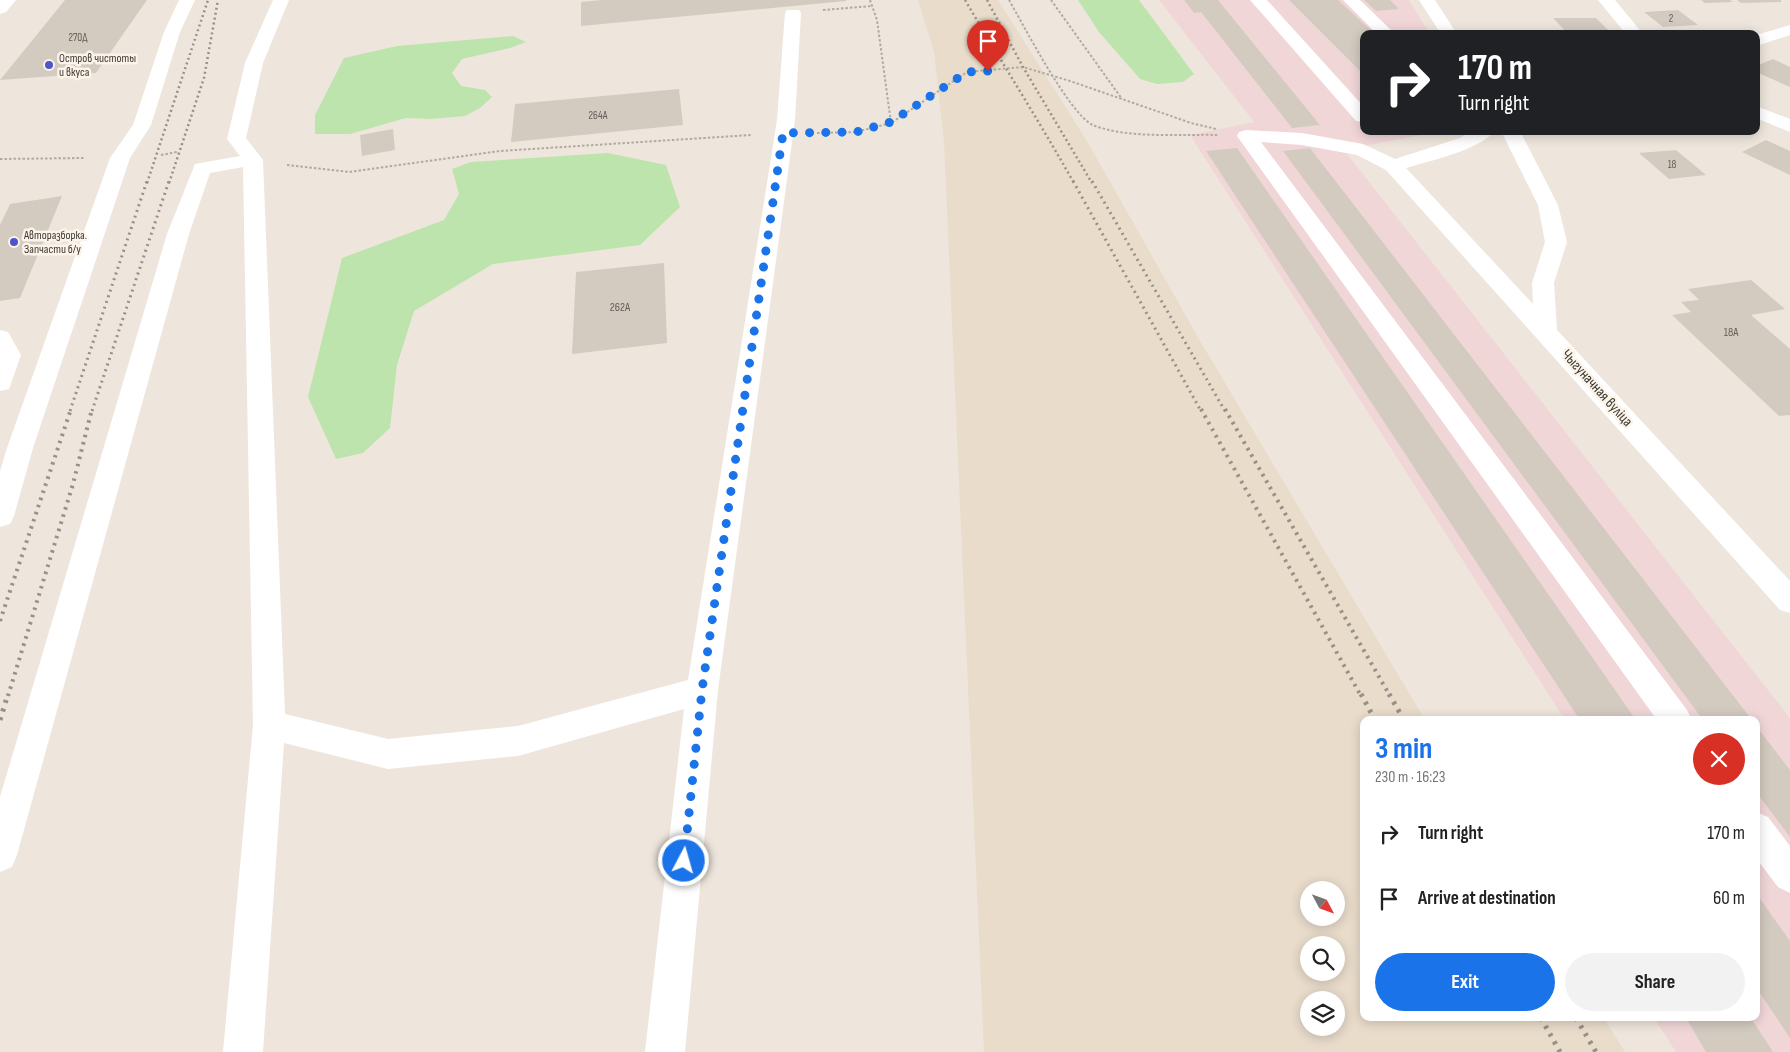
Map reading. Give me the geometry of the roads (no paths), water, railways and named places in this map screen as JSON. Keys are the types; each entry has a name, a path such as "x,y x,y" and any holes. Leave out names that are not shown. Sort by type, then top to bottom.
{"street":[{"path":"0,9 8,0"},
{"path":"0,516 20,448 120,158 142,125 172,32 187,0"},
{"path":"243,1052 269,725 253,160 236,139 254,62 281,0"},
{"path":"1258,0 1360,114"},
{"path":"1351,0 1383,30"},
{"path":"1427,0 1446,30"},
{"path":"1606,0 1632,30"},
{"path":"665,1052 702,690 784,126 793,13"},
{"path":"1760,41 1790,30"},
{"path":"1760,113 1790,126"},
{"path":"1393,166 1467,142 1478,135"},
{"path":"1512,135 1548,205 1556,242 1544,283 1546,332"},
{"name":"Чыгуначная вуліца","path":"1673,716 1246,136 1302,139 1363,150 1393,166 1790,601"},
{"path":"0,855 178,234 202,168 253,160"},
{"path":"0,338 9,355 0,383"},
{"path":"269,725 388,754 518,741 702,690"},
{"path":"1760,834 1790,875"}],"railway":[{"path":"147,183 208,0"},
{"path":"169,183 204,78 218,0"},
{"path":"965,0 1074,183"},
{"path":"987,0 1023,67 1092,183"},
{"path":"70,411 147,181"},
{"path":"92,411 169,181"},
{"path":"1073,181 1201,411"},
{"path":"1092,181 1225,411"},
{"path":"0,621 71,409"},
{"path":"8,696 73,484 92,409"},
{"path":"1201,409 1361,696"},
{"path":"1225,409 1390,696"},
{"path":"0,720 8,694"},
{"path":"1361,694 1373,716"},
{"path":"1389,694 1402,716"},
{"path":"1543,1021 1560,1052"},
{"path":"1578,1021 1596,1052"}],"place":[{"name":"Остров чистоты и вкуса","path":"49,65"},
{"name":"Авторазборка. Запчасти б/у","path":"14,242"}]}
